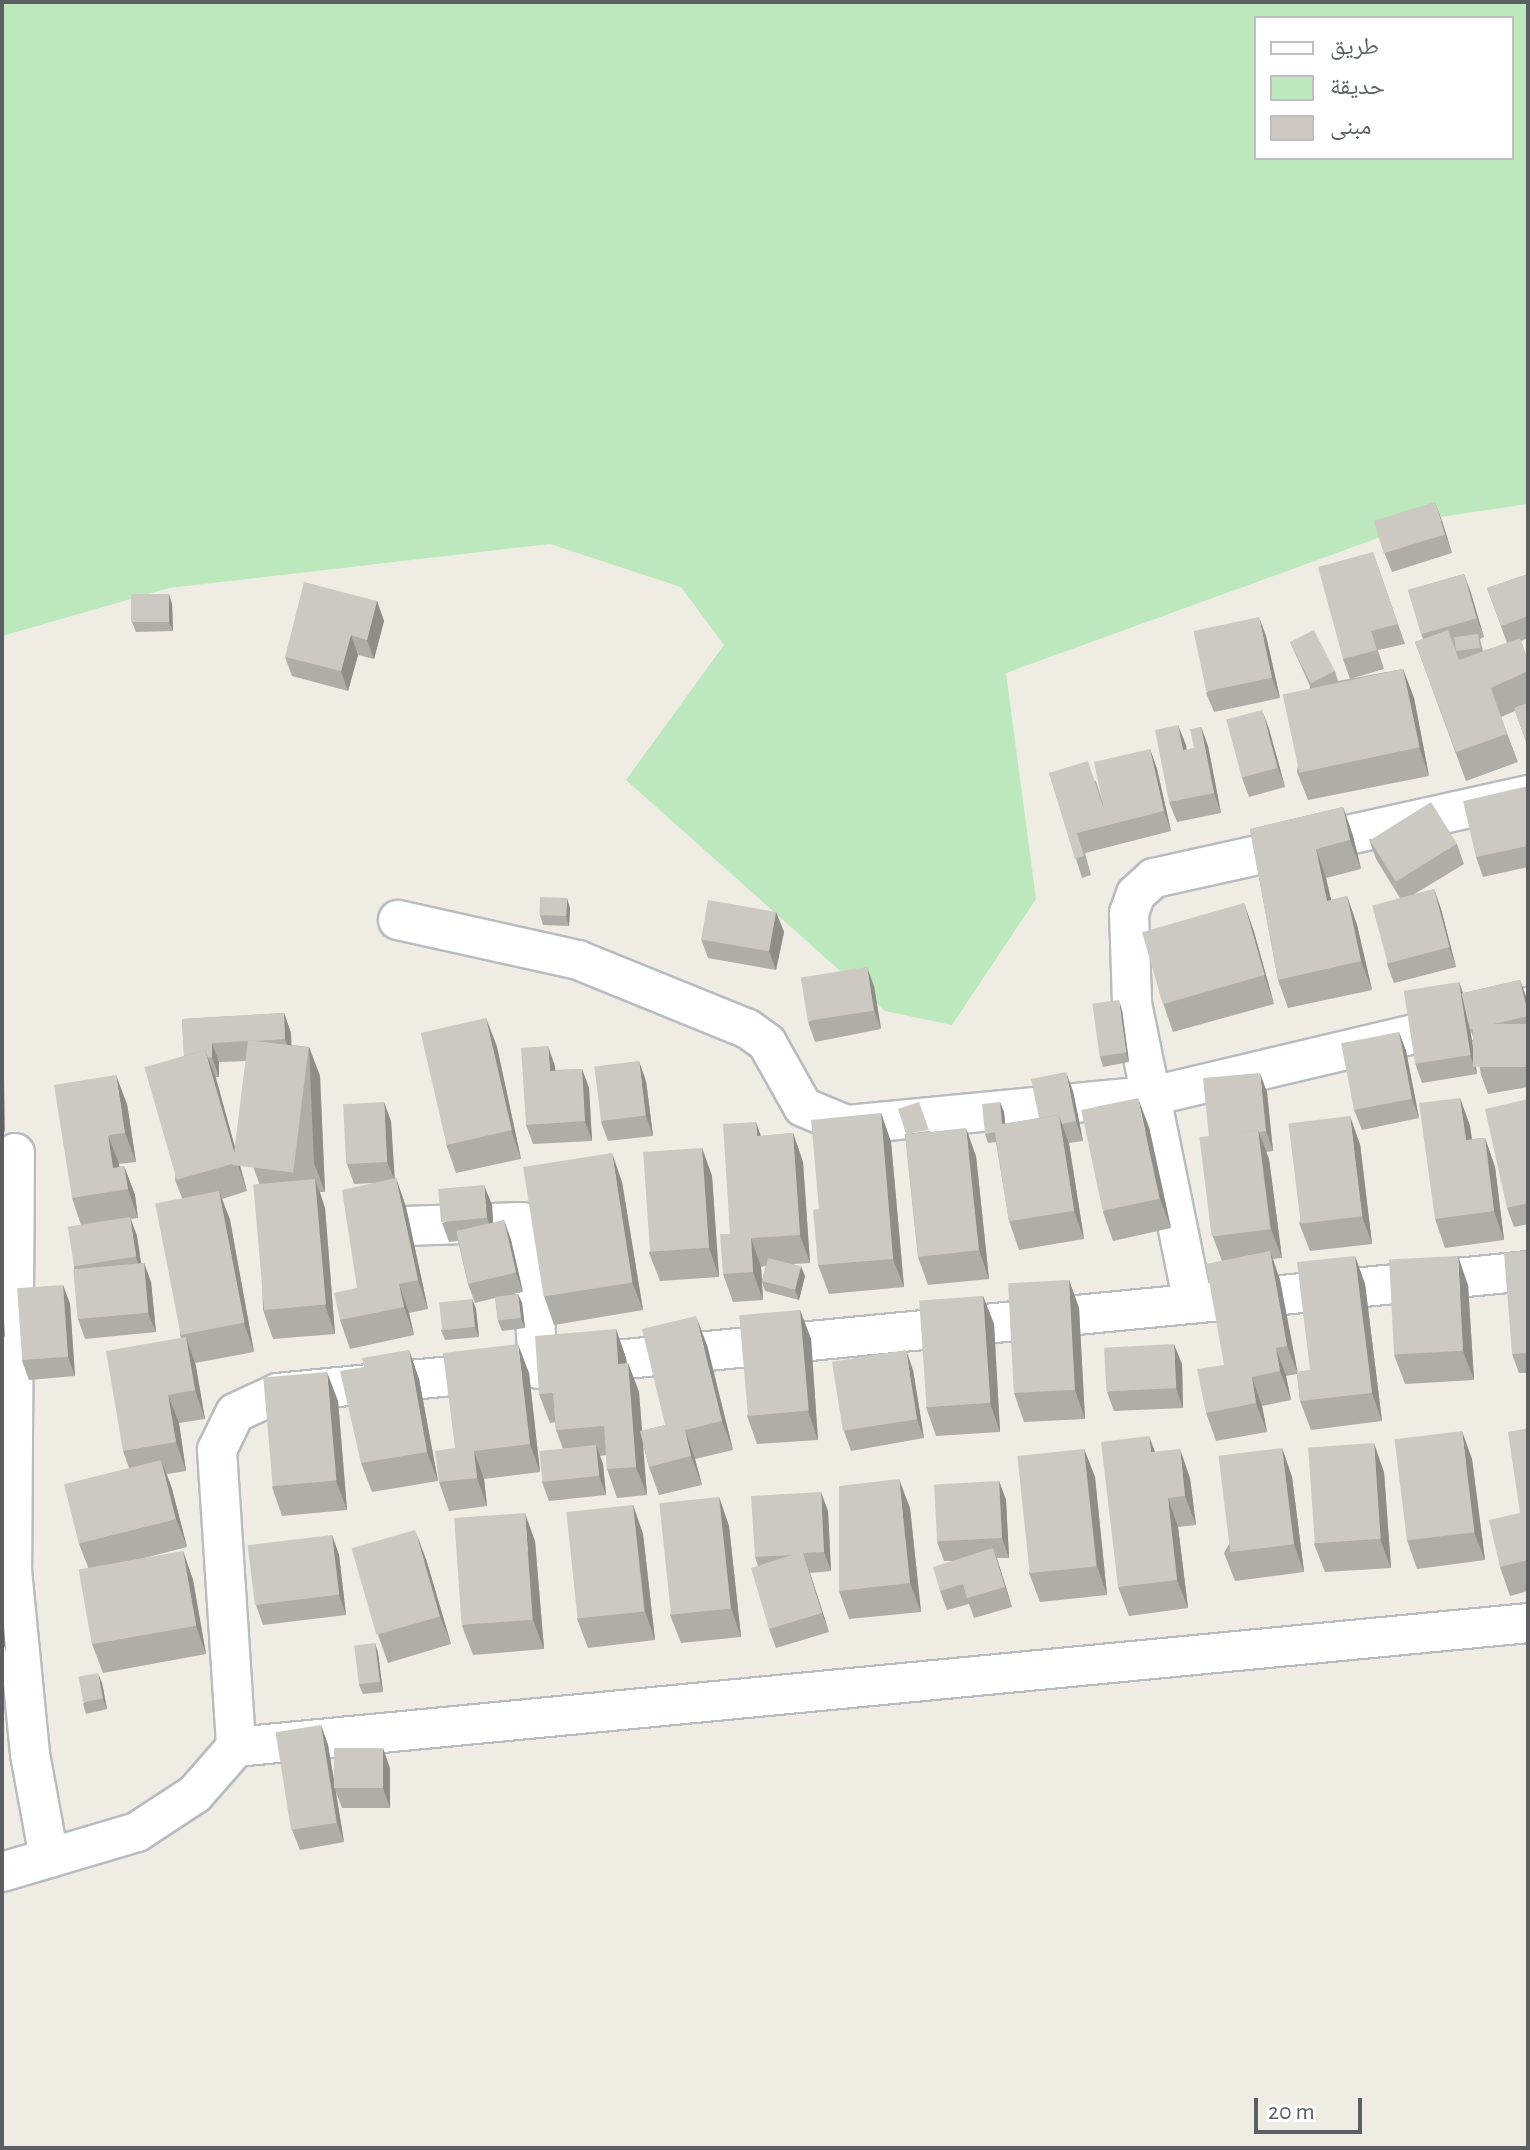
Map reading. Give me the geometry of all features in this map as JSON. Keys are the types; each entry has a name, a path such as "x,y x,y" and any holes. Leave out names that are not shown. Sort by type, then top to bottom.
{"street":[{"path":"1193,1303 1156,1095 1132,1002 1129,913 1142,885 1528,795"},
{"path":"398,920 578,960 748,1029 767,1043 803,1107 820,1119 846,1125 1156,1095 1528,1007"},
{"path":"15,1153 12,1570 30,1754 49,1858"},
{"path":"405,1226 522,1222 531,1250 538,1369"},
{"path":"236,1747 217,1450 235,1413 278,1393 1528,1271"},
{"path":"2,1872 137,1832 195,1794 236,1747 1528,1623"}],"green space":[{"path":"2,2 1528,2 1528,504 1433,518 1006,673 1036,899 952,1025 885,1011 626,780 724,645 681,587 550,544 169,588 2,636"}],"building":[{"path":"1435,502 1445,535 1384,553 1374,521"},
{"path":"1373,552 1398,624 1371,631 1377,650 1343,659 1318,567"},
{"path":"1464,574 1477,618 1421,634 1408,590"},
{"path":"1528,574 1528,616 1501,626 1487,588"},
{"path":"304,582 377,601 367,640 351,635 341,671 285,657"},
{"path":"131,594 169,594 169,622 131,622"},
{"path":"1259,617 1272,678 1206,692 1193,631"},
{"path":"1314,630 1335,671 1311,683 1290,642"},
{"path":"1448,630 1459,660 1520,638 1528,661 1528,671 1491,688 1507,734 1456,752 1415,642"},
{"path":"1478,634 1480,648 1456,651 1454,637"},
{"path":"1403,669 1420,747 1299,773 1283,695"},
{"path":"1528,703 1528,738 1525,739 1514,708"},
{"path":"1262,710 1278,768 1242,778 1226,720"},
{"path":"1178,725 1183,750 1194,748 1190,729 1201,727 1214,793 1169,802 1155,730"},
{"path":"1150,749 1164,811 1077,833 1084,856 1075,859 1049,773 1088,761 1104,810 1094,762"},
{"path":"1528,786 1528,846 1476,857 1463,801"},
{"path":"1431,802 1457,844 1396,882 1370,840"},
{"path":"1343,807 1350,840 1316,849 1327,901 1347,896 1361,961 1278,980 1250,829"},
{"path":"1434,889 1450,947 1388,964 1372,906"},
{"path":"540,897 567,898 566,916 539,915"},
{"path":"708,900 776,912 769,951 701,939"},
{"path":"1244,903 1265,975 1163,1004 1142,932"},
{"path":"867,967 874,1010 808,1021 801,977"},
{"path":"1520,980 1528,1016 1470,1030 1462,993"},
{"path":"1459,982 1471,1055 1415,1064 1404,991"},
{"path":"1119,1000 1126,1052 1100,1056 1092,1004"},
{"path":"284,1013 285,1039 212,1043 212,1057 208,1058 205,1050 184,1056 182,1019"},
{"path":"486,1018 512,1130 447,1145 421,1033"},
{"path":"1473,1024 1528,1024 1528,1067 1473,1067"},
{"path":"1399,1032 1412,1099 1354,1110 1341,1043"},
{"path":"248,1040 309,1047 293,1172 233,1165"},
{"path":"548,1046 550,1071 582,1069 585,1121 526,1125 521,1048"},
{"path":"205,1050 237,1162 177,1180 144,1067"},
{"path":"639,1061 646,1116 601,1121 594,1066"},
{"path":"1066,1072 1076,1121 1062,1124 1059,1115 1039,1118 1031,1079"},
{"path":"1260,1073 1266,1131 1209,1137 1203,1078"},
{"path":"116,1075 125,1133 108,1135 113,1168 124,1166 128,1189 72,1198 54,1085"},
{"path":"1138,1098 1159,1199 1103,1211 1081,1110"},
{"path":"1460,1098 1466,1140 1485,1138 1494,1211 1435,1219 1419,1103"},
{"path":"1528,1099 1528,1203 1507,1208 1485,1109"},
{"path":"384,1102 387,1162 346,1164 343,1104"},
{"path":"919,1102 929,1130 906,1134 898,1109"},
{"path":"1000,1102 1002,1124 994,1126 995,1132 985,1134 982,1104"},
{"path":"881,1113 893,1259 818,1265 813,1210 819,1209 811,1120"},
{"path":"1059,1115 1074,1211 1009,1221 994,1125"},
{"path":"1350,1116 1362,1216 1301,1224 1288,1124"},
{"path":"756,1122 757,1136 793,1133 800,1235 751,1238 753,1272 723,1274 720,1234 730,1234 723,1124"},
{"path":"966,1128 979,1250 918,1257 905,1134"},
{"path":"1258,1130 1270,1229 1212,1236 1199,1137"},
{"path":"702,1148 709,1248 650,1252 643,1152"},
{"path":"612,1153 632,1282 544,1296 523,1167"},
{"path":"396,1178 418,1280 399,1284 404,1307 340,1320 334,1293 357,1288 342,1190"},
{"path":"315,1179 326,1305 264,1310 253,1184"},
{"path":"484,1185 487,1218 441,1222 438,1189"},
{"path":"219,1191 245,1323 181,1335 155,1203"},
{"path":"130,1217 136,1257 74,1266 68,1227"},
{"path":"504,1220 516,1273 468,1284 456,1231"},
{"path":"1270,1251 1287,1346 1276,1348 1280,1371 1252,1377 1256,1403 1206,1413 1197,1369 1224,1365 1206,1264"},
{"path":"1528,1251 1528,1353 1512,1354 1504,1253"},
{"path":"1355,1256 1372,1393 1300,1401 1297,1372 1310,1370 1297,1262"},
{"path":"1458,1256 1463,1351 1394,1354 1389,1260"},
{"path":"768,1258 801,1266 795,1290 762,1281"},
{"path":"144,1263 148,1313 78,1319 73,1269"},
{"path":"1069,1280 1075,1390 1014,1393 1008,1283"},
{"path":"63,1285 68,1357 22,1360 17,1288"},
{"path":"518,1294 521,1318 498,1321 495,1297"},
{"path":"983,1296 990,1403 927,1407 919,1300"},
{"path":"472,1299 475,1327 442,1330 439,1302"},
{"path":"800,1310 809,1411 748,1416 739,1315"},
{"path":"696,1316 722,1421 685,1430 691,1456 649,1467 640,1431 665,1425 642,1329"},
{"path":"616,1329 618,1364 628,1363 636,1467 607,1469 604,1426 556,1430 553,1393 539,1394 535,1336"},
{"path":"186,1337 195,1390 168,1395 176,1442 123,1451 106,1351"},
{"path":"518,1344 530,1444 474,1451 477,1478 439,1482 435,1451 455,1448 443,1353"},
{"path":"1174,1344 1176,1388 1106,1392 1104,1348"},
{"path":"409,1350 427,1452 361,1463 340,1371 364,1367 362,1358"},
{"path":"906,1350 917,1419 843,1431 832,1362"},
{"path":"327,1372 336,1481 273,1486 263,1378"},
{"path":"1528,1428 1528,1560 1500,1567 1489,1520 1520,1513 1508,1432"},
{"path":"1462,1431 1474,1532 1407,1541 1395,1439"},
{"path":"1149,1436 1151,1452 1180,1449 1185,1496 1168,1498 1177,1580 1118,1587 1101,1442"},
{"path":"1374,1443 1381,1539 1315,1543 1308,1448"},
{"path":"596,1445 599,1476 543,1482 539,1451"},
{"path":"1282,1448 1294,1544 1230,1552 1218,1456"},
{"path":"1084,1449 1096,1566 1030,1573 1017,1456"},
{"path":"161,1460 176,1519 79,1543 64,1484"},
{"path":"899,1479 910,1583 839,1591 839,1486"},
{"path":"999,1481 1002,1538 937,1541 934,1484"},
{"path":"821,1492 824,1552 803,1553 822,1613 769,1629 751,1568 792,1555 755,1557 751,1496"},
{"path":"719,1497 731,1608 671,1615 659,1503"},
{"path":"633,1505 644,1611 578,1618 566,1512"},
{"path":"525,1513 532,1620 462,1625 454,1518"},
{"path":"415,1530 440,1617 376,1635 352,1548"},
{"path":"332,1535 339,1595 255,1605 248,1545"},
{"path":"993,1548 1005,1587 967,1598 963,1584 940,1591 933,1567"},
{"path":"183,1551 196,1626 92,1644 79,1569"},
{"path":"375,1643 380,1682 359,1684 354,1646"},
{"path":"98,1673 103,1699 83,1702 78,1677"},
{"path":"321,1725 336,1823 291,1830 276,1732"},
{"path":"334,1748 383,1748 383,1788 334,1788"}]}
